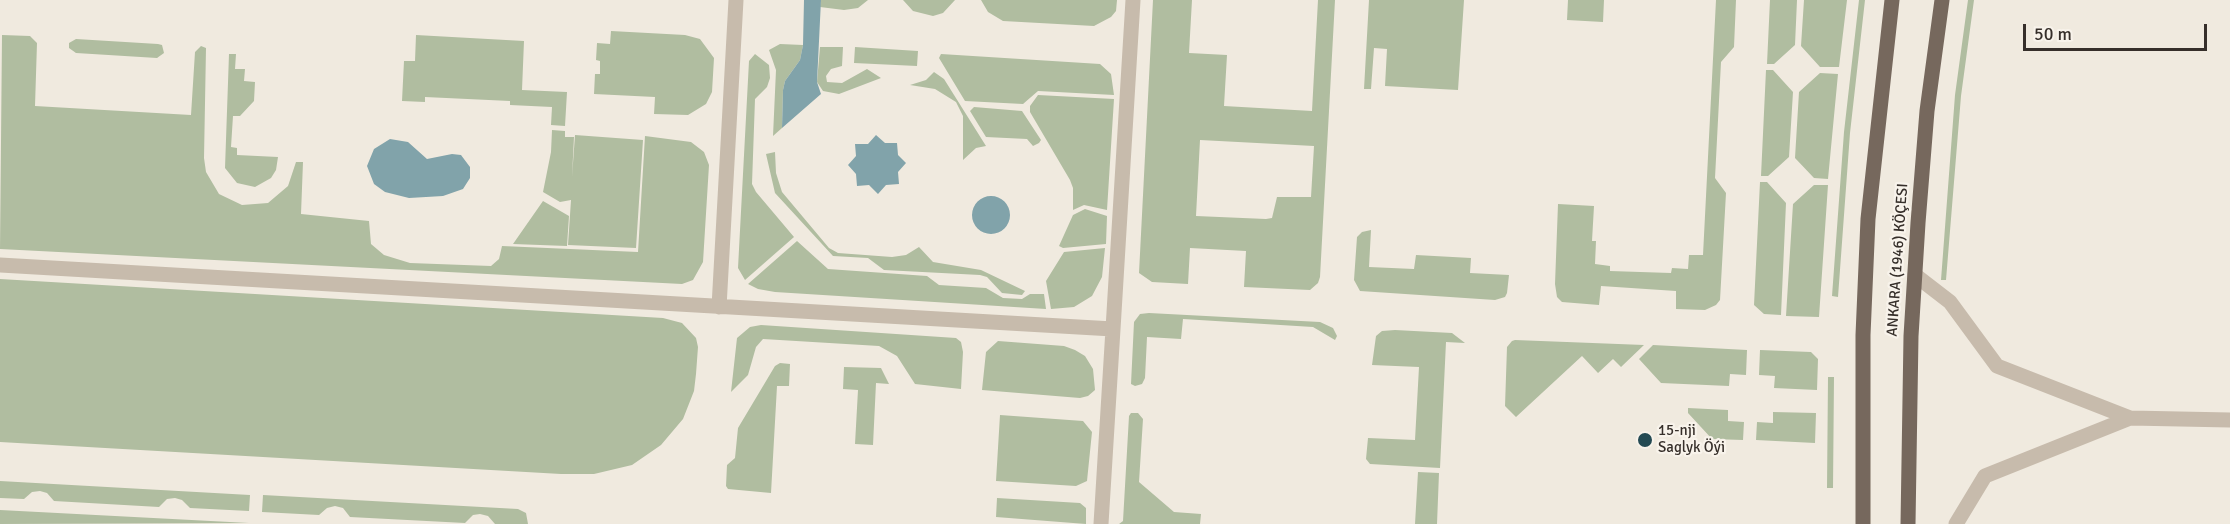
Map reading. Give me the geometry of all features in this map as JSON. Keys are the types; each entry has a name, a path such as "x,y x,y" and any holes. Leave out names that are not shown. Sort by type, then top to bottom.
{"main road":[{"name":"ANKARA (1946) KÖÇESI","path":"1863,524 1863,335 1868,219 1892,0"},
{"name":"ANKARA (1946) KÖÇESI","path":"1908,524 1915,275 1927,111 1942,0"}],"street":[{"path":"719,307 736,0"},
{"path":"1101,524 1133,0"},
{"path":"0,265 1113,329"},
{"path":"1915,275 1950,302 1997,366 2130,418 2230,420"},
{"path":"1956,524 1985,476 2130,418"}],"green space":[{"path":"821,0 868,0 858,8 844,10 820,7"},
{"path":"903,0 955,0 943,13 933,16 913,11"},
{"path":"981,0 1117,0 1116,11 1111,17 1094,26 1003,21 988,12"},
{"path":"1153,0 1192,0 1189,53 1227,55 1224,106 1312,111 1318,0 1335,0 1318,283 1310,290 1244,287 1246,251 1190,248 1188,284 1152,282 1139,273","holes":["1200,140 1314,146 1311,197 1277,197 1272,218 1266,219 1196,216"]},
{"path":"1369,0 1464,0 1458,90 1385,86 1387,49 1374,48 1371,89 1364,89"},
{"path":"1568,0 1604,0 1603,22 1567,20"},
{"path":"1716,0 1736,0 1734,47 1721,62 1715,178 1726,193 1720,300 1716,305 1705,310 1676,309 1676,291 1601,286 1599,305 1562,302 1557,297 1555,284 1558,204 1594,206 1592,241 1596,241 1595,264 1610,266 1610,271 1671,273 1672,268 1688,269 1689,255 1703,255"},
{"path":"1770,0 1797,0 1795,45 1774,64 1767,64"},
{"path":"1804,0 1847,0 1839,67 1820,67 1801,46"},
{"path":"1859,0 1865,0 1850,133 1838,297 1832,296 1844,132"},
{"path":"1968,0 1974,0 1961,96 1946,280 1941,280 1955,95"},
{"path":"611,31 685,35 700,39 714,58 712,92 706,104 688,115 654,114 655,97 594,94 595,74 600,74 600,61 596,60 597,43 610,44"},
{"path":"2,35 30,36 37,43 35,106 191,115 195,52 201,46 206,48 204,158 206,172 219,194 242,205 268,203 288,186 296,162 303,162 301,214 369,221 371,244 384,255 410,263 491,266 499,259 502,246 638,252 645,136 691,142 704,152 709,165 703,262 693,280 682,284 0,249"},
{"path":"416,35 524,41 522,90 567,92 565,126 551,125 552,107 510,105 510,101 425,97 425,102 402,101 404,61 415,61"},
{"path":"76,39 158,44 162,45 164,53 157,58 76,53 69,48 69,43"},
{"path":"780,44 803,45 800,60 785,81 782,128 773,136 776,70 769,50"},
{"path":"820,47 843,47 842,66 831,69 826,76 827,82 842,83 867,69 881,78 839,94 823,91 817,82"},
{"path":"855,47 918,51 917,66 854,63"},
{"path":"229,54 236,54 235,69 245,69 244,81 255,82 254,101 240,116 233,116 231,147 237,148 237,155 278,157 276,170 271,178 255,187 237,183 225,168"},
{"path":"755,54 769,65 770,78 767,87 755,99 752,184 756,192 794,237 745,280 738,268 749,61"},
{"path":"941,54 1100,64 1111,74 1114,95 1038,91 1023,104 965,101 939,58"},
{"path":"1766,70 1773,70 1793,92 1789,157 1768,176 1761,176"},
{"path":"934,72 944,79 986,146 976,148 963,160 963,116 956,102 935,89 910,85 926,80"},
{"path":"1820,73 1838,74 1828,179 1814,178 1795,158 1799,92"},
{"path":"1038,95 1114,99 1107,210 1084,205 1073,210 1073,188 1070,180 1030,112 1030,106"},
{"path":"974,107 1022,111 1041,140 1033,146 1027,139 986,137 970,111"},
{"path":"552,130 565,131 565,137 574,137 572,177 575,135 643,140 636,248 568,245 571,200 560,202 543,192 551,152"},
{"path":"775,152 776,173 782,192 829,248 838,253 892,257 906,255 919,247 933,262 981,270 1025,291 1022,295 1002,293 987,277 980,275 884,270 868,258 833,256 775,193 766,154"},
{"path":"1760,182 1767,182 1786,203 1781,315 1764,314 1754,305"},
{"path":"1814,185 1828,185 1819,317 1786,316 1793,204"},
{"path":"543,201 569,216 567,246 513,244"},
{"path":"1085,209 1107,216 1106,244 1063,248 1059,246 1073,215"},
{"path":"1371,230 1369,267 1414,269 1416,255 1471,258 1470,273 1509,275 1507,293 1505,297 1495,300 1360,291 1354,280 1357,237 1362,232"},
{"path":"797,241 828,269 927,276 939,285 986,288 1003,298 1022,299 1030,294 1044,294 1046,309 775,292 758,289 748,284"},
{"path":"1105,248 1102,277 1092,296 1074,307 1051,309 1046,281 1064,252"},
{"path":"0,279 663,318 682,323 696,338 698,347 694,391 683,419 661,445 632,465 594,474 0,442"},
{"path":"1140,314 1320,322 1333,328 1337,336 1335,340 1313,327 1183,319 1181,339 1147,337 1145,378 1142,384 1135,386 1131,384 1134,322"},
{"path":"761,325 956,338 961,342 963,352 961,389 915,384 897,356 879,346 763,339 756,347 748,375 731,392 737,338 750,327"},
{"path":"1382,331 1452,333 1465,343 1446,342 1440,468 1370,464 1366,459 1368,438 1415,440 1419,367 1372,365 1376,336"},
{"path":"998,341 1064,346 1075,350 1085,356 1093,369 1095,390 1088,396 1080,398 982,390 986,352"},
{"path":"1512,341 1644,345 1621,367 1613,359 1598,373 1582,356 1516,417 1505,406 1507,347"},
{"path":"1653,345 1747,350 1746,375 1730,374 1729,386 1661,383 1639,359"},
{"path":"1760,350 1811,352 1818,359 1817,390 1774,388 1775,376 1759,375"},
{"path":"780,363 790,364 789,386 777,386 771,493 728,489 726,486 727,465 735,458 738,428 775,366"},
{"path":"844,367 881,368 889,384 876,383 873,445 855,444 858,390 843,389"},
{"path":"1828,377 1834,377 1833,488 1827,488"},
{"path":"1688,408 1728,410 1728,421 1744,422 1743,440 1712,439 1688,413"},
{"path":"1773,412 1816,413 1815,443 1756,440 1757,422 1773,423"},
{"path":"1131,413 1138,413 1143,419 1139,482 1174,512 1201,514 1200,524 1119,524 1123,521"},
{"path":"1000,415 1083,421 1092,432 1087,481 1076,486 996,481"},
{"path":"1418,472 1439,473 1437,524 1415,524"},
{"path":"0,481 250,495 249,511 190,508 182,500 175,498 167,499 159,507 54,501 47,493 40,491 32,492 24,499 0,498"},
{"path":"263,495 518,509 526,513 528,524 495,524 488,516 480,514 473,515 465,523 350,517 343,508 335,506 327,508 319,515 262,512"},
{"path":"997,498 1080,503 1086,508 1086,524 996,517"},
{"path":"0,510 249,523 0,524"}],"water":[{"path":"804,0 821,0 817,82 821,94 782,128 785,81 800,60 803,45"},
{"path":"876,135 885,143 897,143 898,155 906,163 898,172 899,184 886,185 878,194 869,185 857,186 856,174 848,165 856,156 855,144 868,144"},
{"path":"390,139 408,142 427,159 452,154 461,155 470,167 470,178 463,189 443,196 409,198 385,192 374,184 367,166 374,149"},
{"path":"991,196 1004,202 1010,215 1004,228 991,234 978,228 972,215 978,202"}],"place":[{"name":"15-nji Saglyk Öýi","path":"1645,440"}]}
